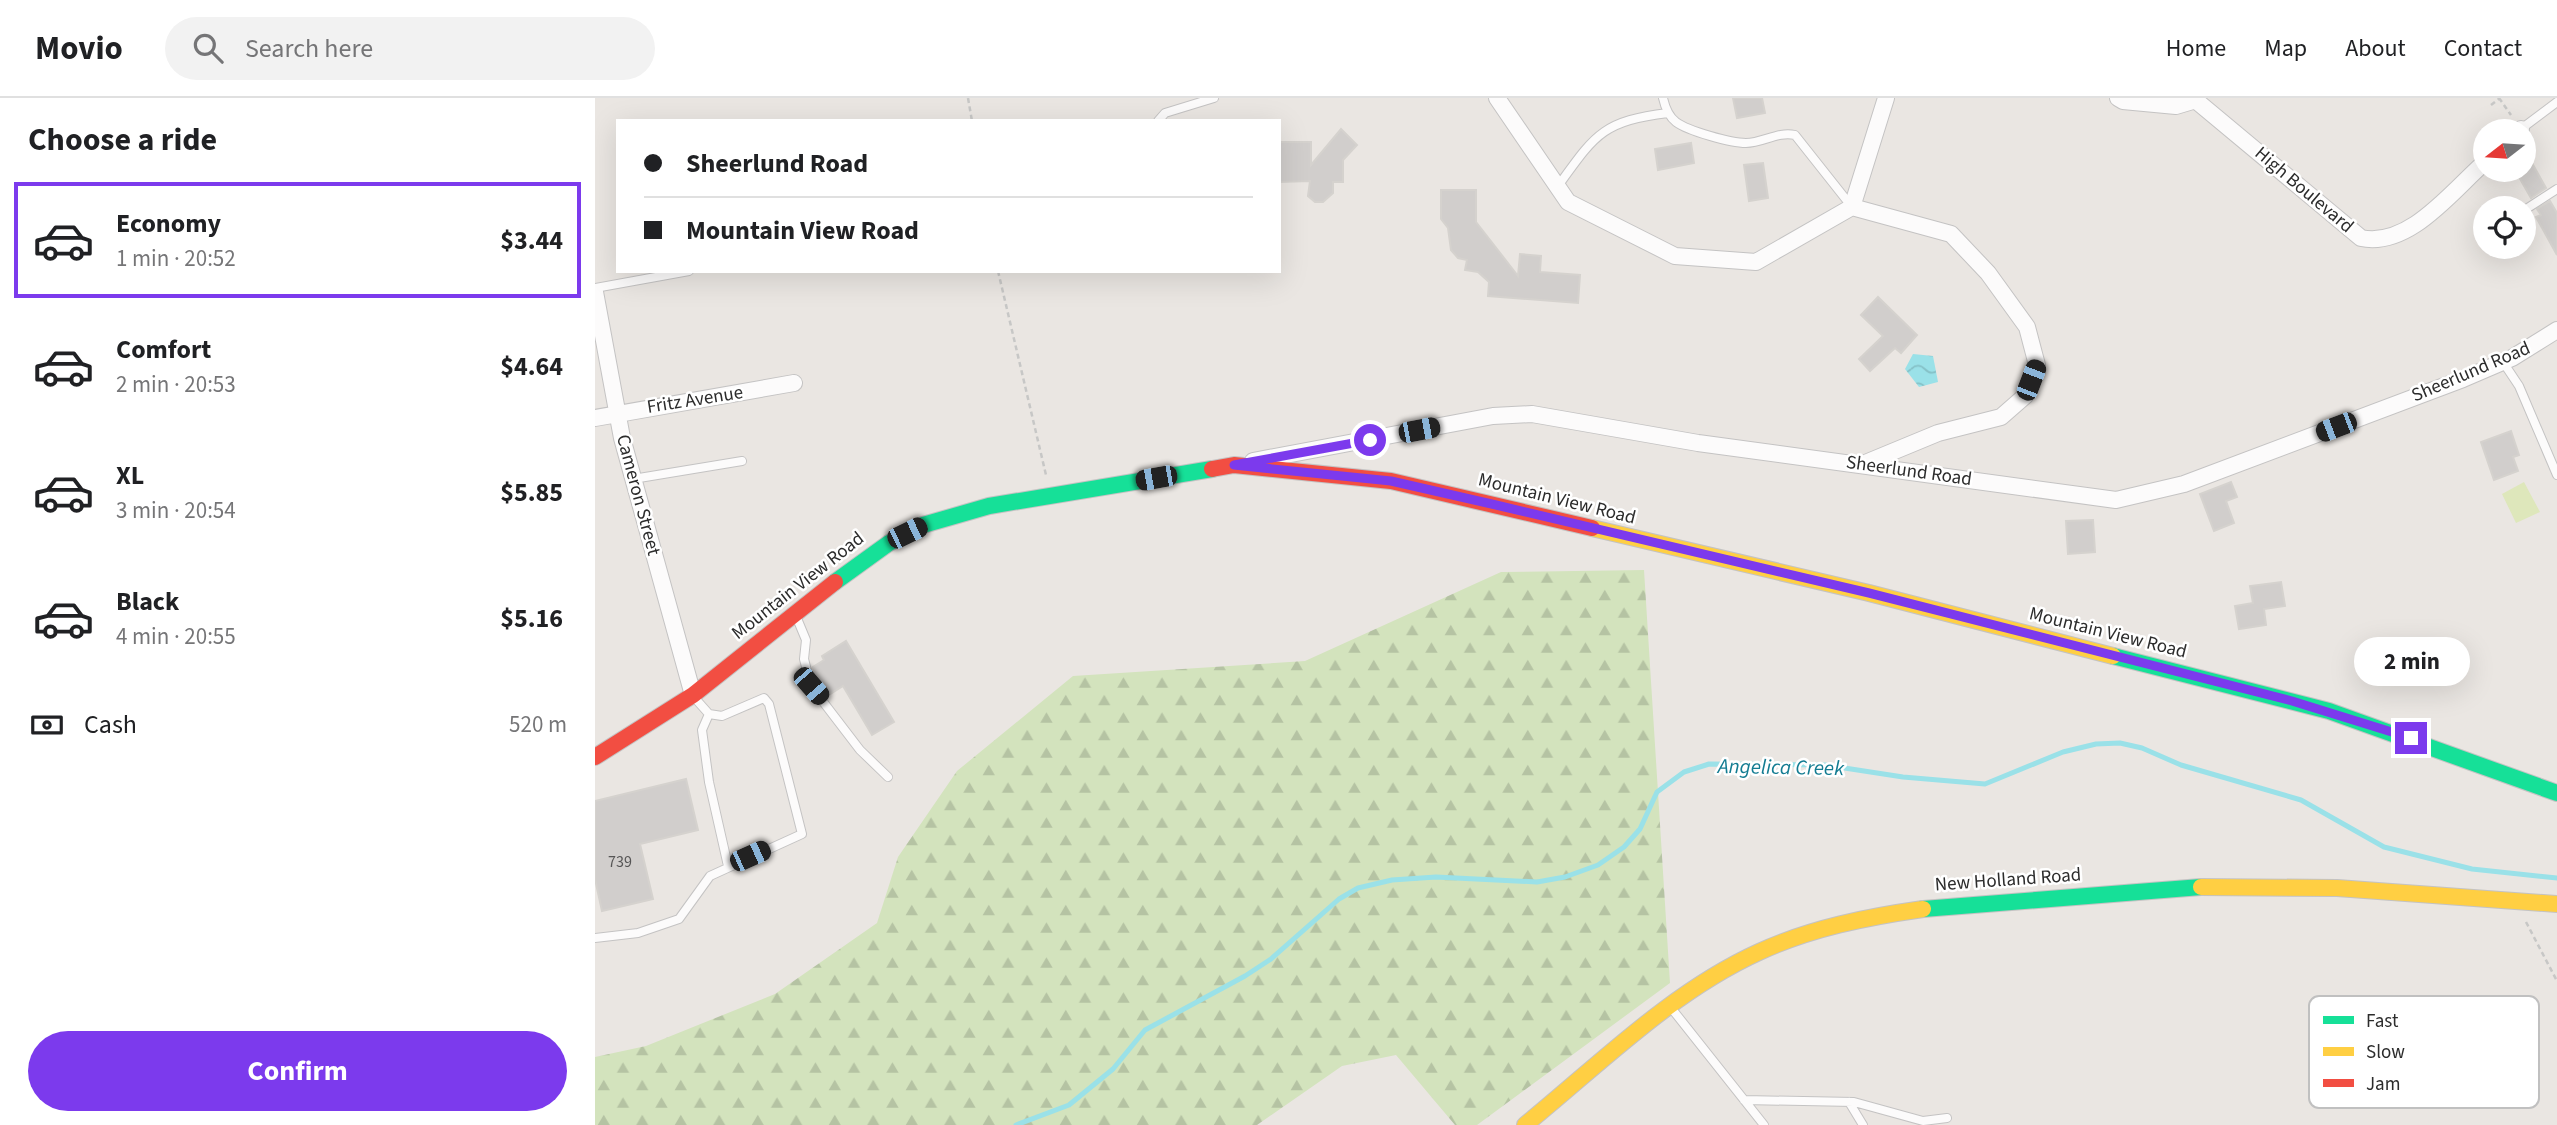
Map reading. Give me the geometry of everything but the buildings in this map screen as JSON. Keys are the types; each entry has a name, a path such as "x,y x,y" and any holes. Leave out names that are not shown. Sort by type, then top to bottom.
{"street":[{"path":"1496,98 1568,202 1675,256 1756,262 1852,207 1886,98"},
{"path":"2119,98 2123,102 2176,106 2195,99"},
{"name":"High Boulevard","path":"2195,99 2361,238 2377,242 2409,230 2473,173"},
{"path":"1852,207 1951,234 1988,273 2027,327 2037,365 2025,396 2001,417 1938,433 1862,464"},
{"name":"Cameron Street","path":"595,290 633,479 693,695"},
{"name":"Sheerlund Road","path":"1234,465 1493,416 1532,414 1698,443 2019,485 2097,499 2139,497 2197,479 2503,362 2532,348 2557,330"},
{"name":"Fritz Avenue","path":"595,418 794,383"},
{"name":"Mountain View Road","path":"595,758 693,695 878,551 923,524 955,513 1234,465 1391,481 1869,593 2329,711 2557,793"},
{"name":"New Holland Road","path":"1525,1125 1670,1006 1739,962 1807,933 1881,914 1950,904 2248,887 2368,890 2554,904"}],"lane":[{"path":"1160,119 1165,113 1214,98"},
{"path":"1663,98 1668,113 1677,123 1727,140 1748,143 1787,133 1795,135 1852,207"},
{"path":"2535,119 2557,102"},
{"path":"1558,186 1591,142 1609,129 1629,118 1668,113"},
{"path":"2536,203 2557,189"},
{"path":"595,290 679,273"},
{"path":"2503,362 2519,386 2557,475"},
{"path":"633,479 742,461"},
{"path":"795,614 806,640 804,659 811,686 860,750 888,777"},
{"path":"595,938 638,933 679,919 710,876 801,834 769,704 764,698 722,716 709,714 693,695"},
{"path":"709,714 702,730 709,782 728,866"},
{"path":"1670,1006 1764,1125"},
{"path":"1744,1100 1849,1102 1923,1121 1947,1118"},
{"path":"1849,1102 1863,1125"}],"path":[{"path":"968,98 972,119"},
{"path":"2491,105 2499,98 2513,119"},
{"path":"998,273 1051,496"},
{"path":"2515,901 2557,981"}],"green space":[{"path":"2524,482 2540,512 2516,523 2502,494"},
{"path":"1644,570 1670,983 1477,1125 1455,1125 1396,1055 1342,1066 1257,1125 595,1125 595,1057 646,1046 775,994 877,923 898,857 957,771 1073,676 1305,661 1501,572"}],"water":[{"path":"1913,354 1933,356 1938,382 1919,387 1905,369"}],"waterway":[{"name":"Angelica Creek","path":"1016,1125 1069,1105 1113,1069 1145,1030 1271,959 1339,899 1358,888 1392,880 1436,877 1537,882 1565,877 1598,865 1624,847 1640,829 1657,792 1684,772 1709,764 1825,765 1903,777 1985,784 2063,752 2096,744 2120,743 2142,748 2181,765 2301,800 2384,847 2472,869 2557,878"}],"traffic: fast":[{"path":"835,582 889,543 923,525 989,506 1212,469"},
{"path":"2113,656 2329,711 2557,793"},
{"path":"1923,909 2201,887"}],"traffic: slow":[{"path":"1592,528 1869,593 2113,656"},
{"path":"2201,887 2337,888 2557,904"},
{"path":"1525,1125 1666,1008 1727,968 1759,952 1819,930 1923,909"}],"traffic: jam":[{"path":"1212,469 1234,465 1391,481 1592,528"},
{"path":"595,757 693,695 835,582"}],"route":[{"path":"1370,440 1234,465 1391,481 1496,505 1869,593 2292,701 2411,738"}]}
